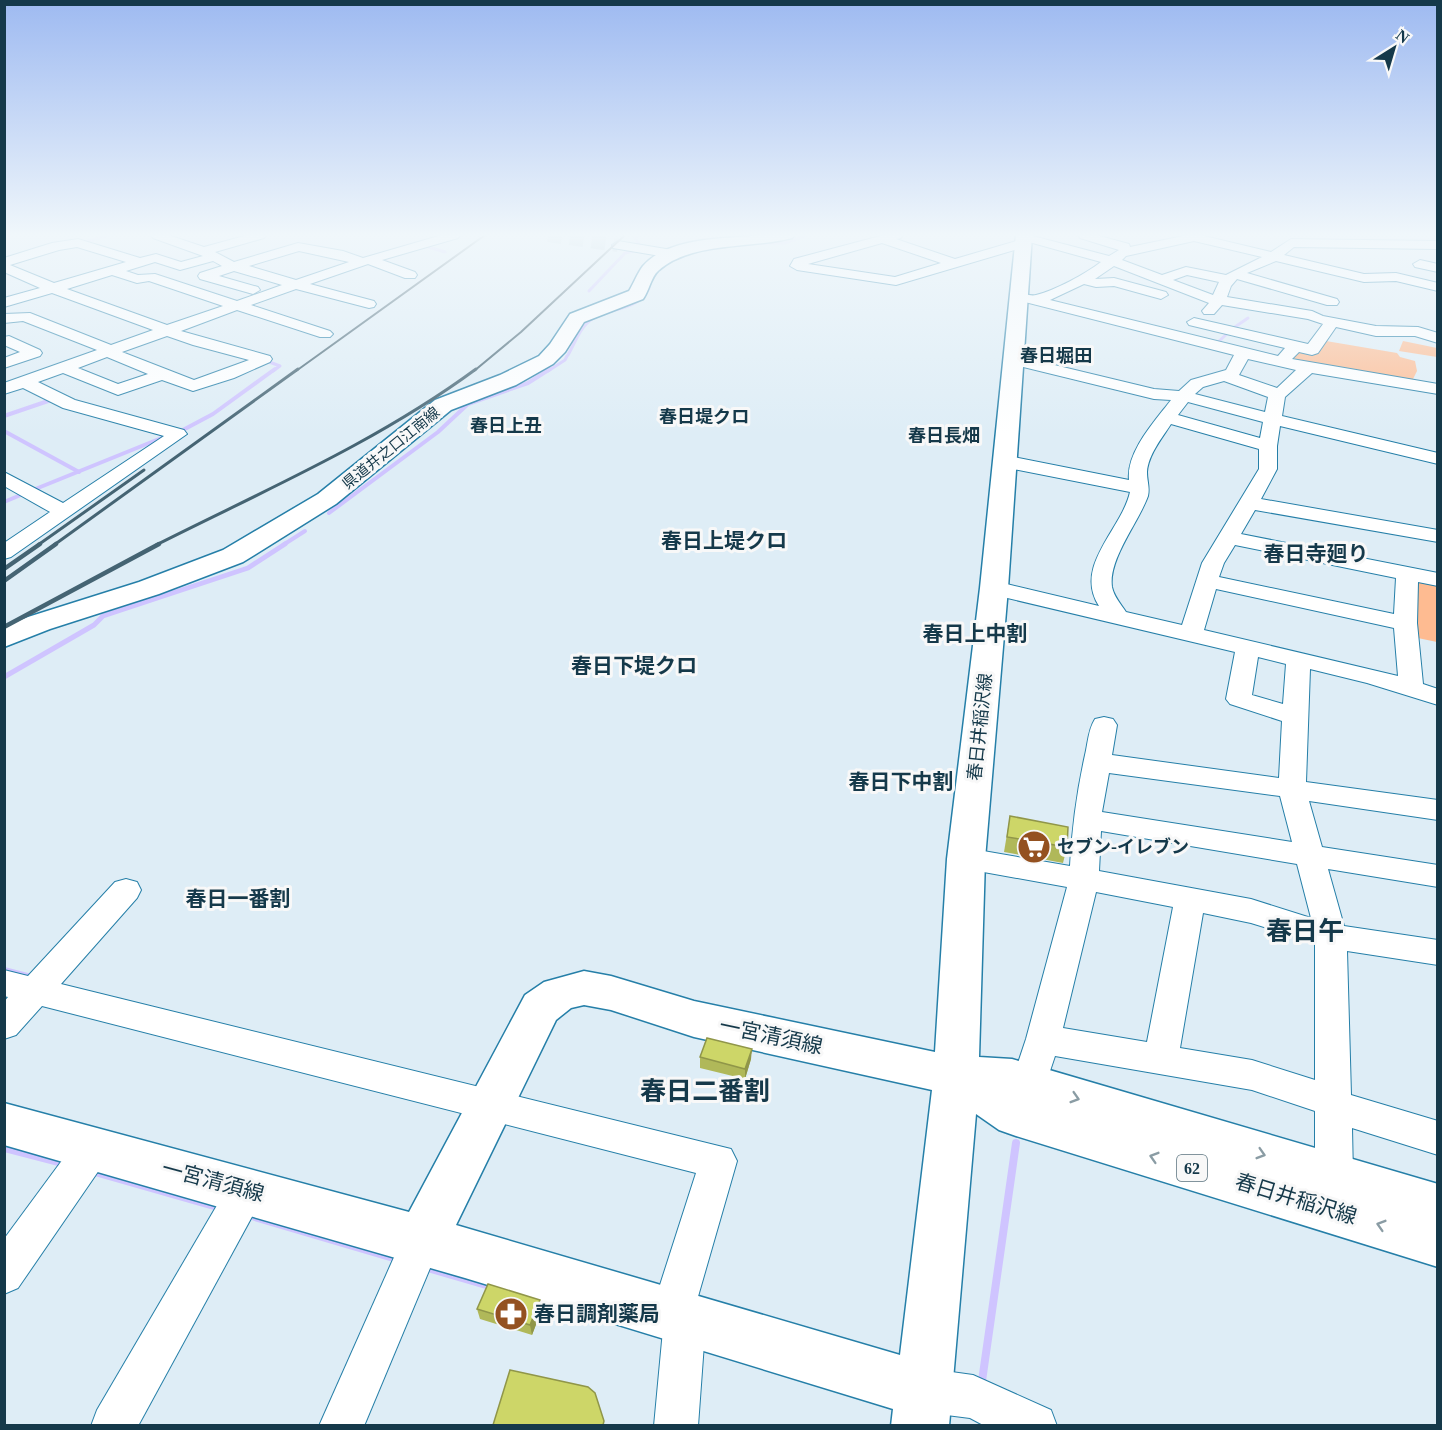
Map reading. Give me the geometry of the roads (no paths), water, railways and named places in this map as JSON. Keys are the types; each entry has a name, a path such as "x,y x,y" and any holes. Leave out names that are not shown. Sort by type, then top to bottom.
{"main road":[{"name":"県道井之口江南線","path":"4,638 39,623 210,566 261,540 343,488 443,405 508,380 546,360 558,348 577,318 619,302"},
{"name":"春日井稲沢線","path":"956,1076 966,859 1003,461 1013,360 1031,304"},
{"name":"一宮清須線","path":"421,1242 540,1008 559,994 584,988 611,993 694,1019 956,1076"},
{"name":"春日井稲沢線","path":"956,1076 1012,1079 1437,1208"},
{"name":"春日井稲沢線","path":"956,1076 1016,1115 1437,1242"},
{"path":"922,1408 956,1076"},
{"name":"一宮清須線","path":"4,1124 678,1315 922,1408"}],"street":[{"path":"4,319 25,316 193,386 228,375 264,359 198,342 92,302"},
{"path":"225,302 325,334"},
{"path":"10,386 248,302"},
{"path":"360,302 369,304"},
{"path":"1031,304 1036,302"},
{"path":"1134,326 1153,312 1150,303 1152,302"},
{"path":"1184,337 1217,302"},
{"path":"1230,302 1312,315 1332,322 1376,331 1418,332 1437,339"},
{"path":"1312,315 1321,307 1334,302"},
{"path":"1031,304 1184,337 1308,368 1437,389"},
{"path":"7,341 91,325 126,314"},
{"path":"1175,317 1312,350 1332,322"},
{"path":"1117,616 1103,594 1101,585 1103,572 1139,497 1141,488 1137,469 1154,436 1184,396 1194,385 1232,373 1241,352 1254,336"},
{"path":"4,363 34,353 7,341"},
{"path":"1281,361 1296,346"},
{"path":"1013,360 1154,394 1184,396 1437,459"},
{"path":"64,368 118,390"},
{"path":"1226,376 1277,394 1282,393 1308,368"},
{"path":"78,407 162,374"},
{"path":"4,553 178,434 10,386"},
{"path":"1191,633 1213,563 1268,469 1268,446 1277,394"},
{"path":"1168,418 1268,446"},
{"path":"1003,461 1141,488"},
{"path":"4,478 64,512"},
{"path":"1249,503 1437,536"},
{"path":"1229,538 1437,580"},
{"path":"1407,574 1405,622 1411,689"},
{"path":"1207,581 1405,622"},
{"path":"993,588 1374,677 1437,697"},
{"path":"1248,647 1239,699 1295,716"},
{"path":"1298,659 1292,789 1331,936 1334,1176"},
{"path":"1029,1084 1043,1039 1084,879 1087,819 1104,725"},
{"path":"1096,762 1232,778 1437,810"},
{"path":"1087,819 1437,876"},
{"path":"966,859 1251,911 1331,936 1437,953"},
{"path":"4,1025 19,987 126,890"},
{"path":"1161,1059 1190,899"},
{"path":"19,987 718,1161 678,1315 676,1425"},
{"path":"1043,1039 1252,1075 1437,1138"},
{"path":"4,1274 93,1148"},
{"path":"113,1425 247,1191"},
{"path":"341,1425 421,1242"},
{"path":"922,1408 973,1397 1035,1425"}],"waterway":[{"path":"568,355 588,322 599,315 637,302"},
{"path":"1232,329 1248,318"},
{"path":"1221,344 1217,343 1230,331"},
{"path":"548,371 565,360 567,356"},
{"path":"264,360 280,366 273,371"},
{"path":"181,431 213,414 275,369"},
{"path":"329,513 438,432 468,404 528,383 550,369"},
{"path":"4,416 51,400"},
{"path":"4,431 78,472"},
{"path":"78,472 164,437"},
{"path":"33,490 78,472"},
{"path":"4,502 23,494"},
{"path":"283,545 305,531"},
{"path":"4,677 94,625 103,616 248,568 285,544"},
{"path":"4,970 31,977"},
{"path":"982,1381 1016,1143"},
{"path":"4,1148 58,1162"},
{"path":"95,1172 214,1206"},
{"path":"255,1217 390,1257"},
{"path":"431,1269 493,1287"}],"railway":[{"path":"296,371 392,302"},
{"path":"474,371 553,302"},
{"path":"54,545 298,369"},
{"path":"156,545 320,464 400,420 476,369"},
{"path":"38,545 144,470"},
{"path":"4,569 40,544"},
{"path":"4,581 56,544"},
{"path":"4,627 159,544"}],"place":[{"name":"セブン-イレブン","path":"1034,847"},
{"name":"春日調剤薬局","path":"511,1314"}],"district":[{"name":"春日堀田","path":"1056,356"},
{"name":"春日堤クロ","path":"704,417"},
{"name":"春日上丑","path":"506,426"},
{"name":"春日長畑","path":"944,436"},
{"name":"春日上堤クロ","path":"724,541"},
{"name":"春日寺廻り","path":"1316,554"},
{"name":"春日上中割","path":"975,634"},
{"name":"春日下堤クロ","path":"634,666"},
{"name":"春日下中割","path":"901,782"},
{"name":"春日一番割","path":"238,899"},
{"name":"春日午","path":"1305,931"},
{"name":"春日二番割","path":"705,1091"}]}
